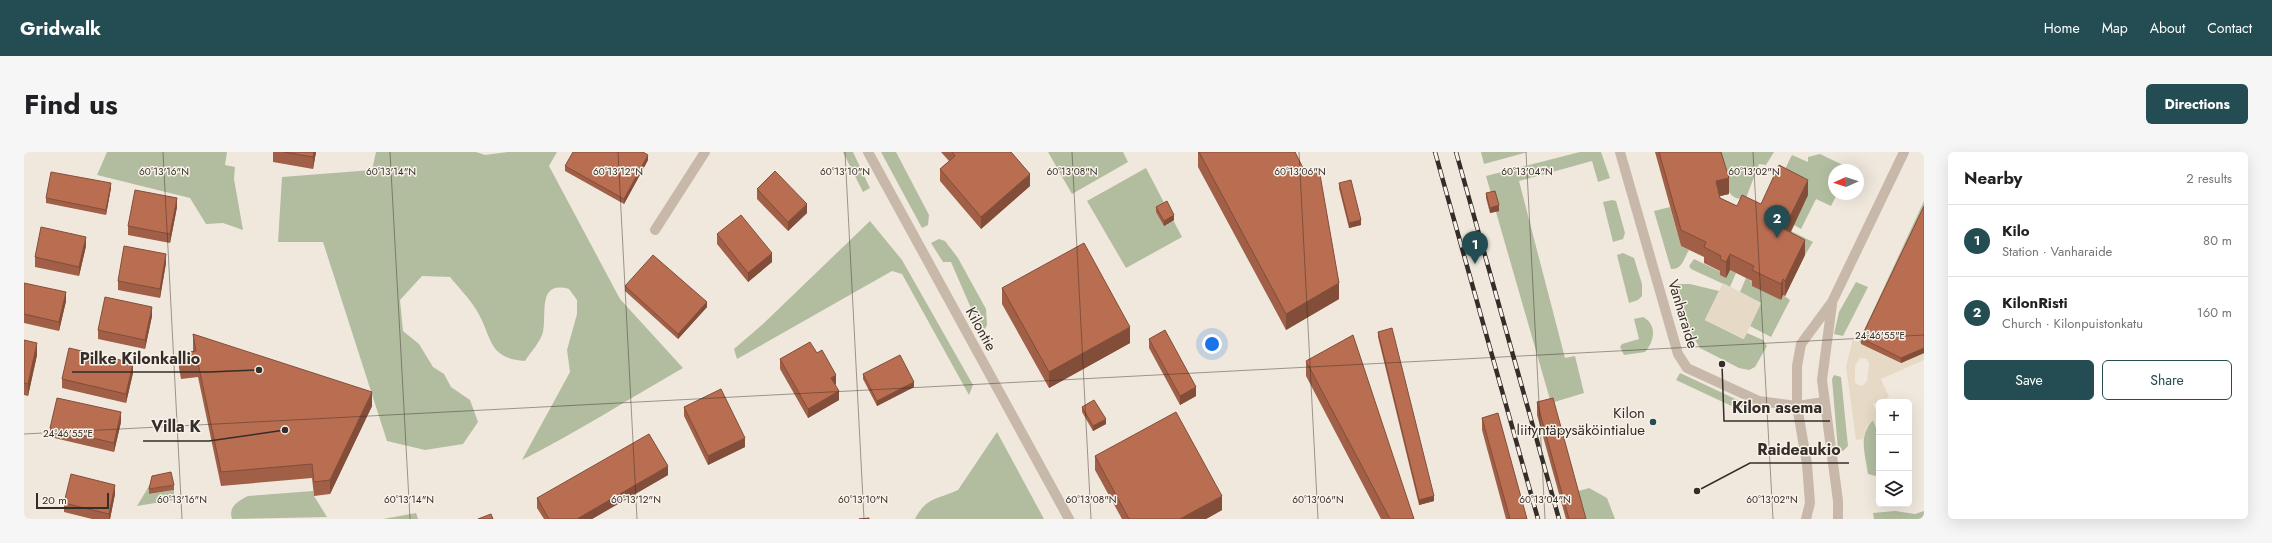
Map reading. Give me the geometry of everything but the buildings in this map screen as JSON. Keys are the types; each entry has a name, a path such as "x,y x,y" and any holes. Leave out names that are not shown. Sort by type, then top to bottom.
{"street":[{"path":"655,230 705,152"},
{"name":"Kilontie","path":"868,152 1069,519"},
{"name":"Vanharaide","path":"1620,152 1678,354 1687,368 1759,401 1797,406 1824,402"},
{"path":"1806,519 1810,503 1807,464 1797,406 1797,366 1801,344 1832,302 1904,152"},
{"path":"1832,302 1822,380 1838,501 1838,519"}],"green space":[{"path":"107,152 227,152 225,165 235,167 234,179 243,230 223,223 206,224 190,198 97,175"},
{"path":"376,152 476,152 485,155 508,152 557,152 549,166 620,299 683,368 583,427 522,460 570,372 567,350 577,314 577,300 569,289 552,289 546,300 543,332 525,361 504,356 497,351 474,307 450,277 422,276 400,300 403,331 419,344 433,367 444,374 451,387 470,400 478,422 463,444 425,450 387,441 323,242 278,242 282,177 372,170"},
{"path":"843,152 853,152 870,188 863,192"},
{"path":"881,152 896,152 929,215 928,225 922,228"},
{"path":"1048,152 1123,152 1128,162 1072,194"},
{"path":"1481,152 1528,152 1484,164"},
{"path":"1580,152 1601,152 1610,178 1598,182 1592,161 1519,181 1565,358 1575,356 1584,393 1551,403 1496,212 1499,210 1492,197 1486,176"},
{"path":"1717,152 1774,152 1766,165 1759,164 1746,198 1739,199 1733,196 1728,190 1722,175"},
{"path":"1820,154 1841,164 1828,164 1828,200 1834,200 1831,206 1816,199 1801,229 1794,225 1779,181 1792,155 1808,162 1808,157"},
{"path":"1146,168 1182,237 1126,268 1087,201"},
{"path":"1612,200 1616,201 1625,233 1623,239 1613,242 1603,202"},
{"path":"1924,201 1924,211 1861,344 1859,341"},
{"path":"1670,207 1681,246 1689,250 1680,266 1675,269 1671,269 1654,211"},
{"path":"870,221 902,260 973,385 969,395 902,274 892,271 737,359 734,349 763,324"},
{"path":"1791,231 1813,242 1805,255 1784,245"},
{"path":"939,239 945,241 958,258 986,309 987,325 985,329 980,329 951,262 943,262 931,243"},
{"path":"1623,253 1634,258 1642,284 1642,296 1638,300 1629,303 1617,255"},
{"path":"1694,259 1721,272 1726,278 1730,270 1736,273 1730,287 1691,269 1689,266"},
{"path":"1746,278 1781,300 1783,295 1790,300 1771,337 1750,326 1761,303 1740,292"},
{"path":"1856,282 1868,287 1843,336 1834,334 1839,312"},
{"path":"1675,284 1690,284 1719,291 1705,320 1743,339 1747,333 1763,340 1767,346 1755,367 1749,370 1739,368 1700,348 1689,330"},
{"path":"1643,317 1648,320 1653,329 1651,343 1645,352 1624,355 1620,347 1622,344 1639,339 1634,319"},
{"path":"1680,373 1744,403 1740,410 1676,380"},
{"path":"1834,375 1841,377 1848,446 1843,451 1838,450 1832,379"},
{"path":"1873,420 1876,428 1876,476 1868,474 1864,452 1865,432"},
{"path":"997,432 1044,519 915,519 919,512 928,503 958,490"},
{"path":"152,481 150,494 174,490 174,500 137,506"},
{"path":"1589,488 1607,498 1615,519 1583,519 1575,492"},
{"path":"313,491 314,496 327,517 232,519 231,511 237,502 248,496"},
{"path":"1895,511 1915,514 1924,511 1924,519 1874,519 1873,513"},
{"path":"416,513 418,519 383,519"}],"shaded area":[{"path":"1723,283 1761,303 1744,339 1705,320"},
{"path":"1853,338 1861,344 1901,363 1924,353 1924,360 1881,379 1889,397 1884,399 1876,399 1876,403 1873,404 1876,411 1876,428 1873,420 1866,427 1863,439 1856,440 1846,367","holes":["1860,358 1867,359 1869,364 1867,381 1862,386 1858,385 1855,382 1855,366"]}],"railway":[{"path":"1435,152 1538,519"},
{"path":"1456,152 1559,519"}],"place":[{"name":"KilonRisti","path":"1777,238"},
{"name":"Kilo","path":"1475,264"},
{"name":"Kilon asema","path":"1722,364"},
{"name":"Pilke Kilonkallio","path":"259,370"},
{"name":"Kilon liityntäpysäköintialue","path":"1653,422"},
{"name":"Villa K","path":"285,430"},
{"name":"Raideaukio","path":"1697,491"}]}
